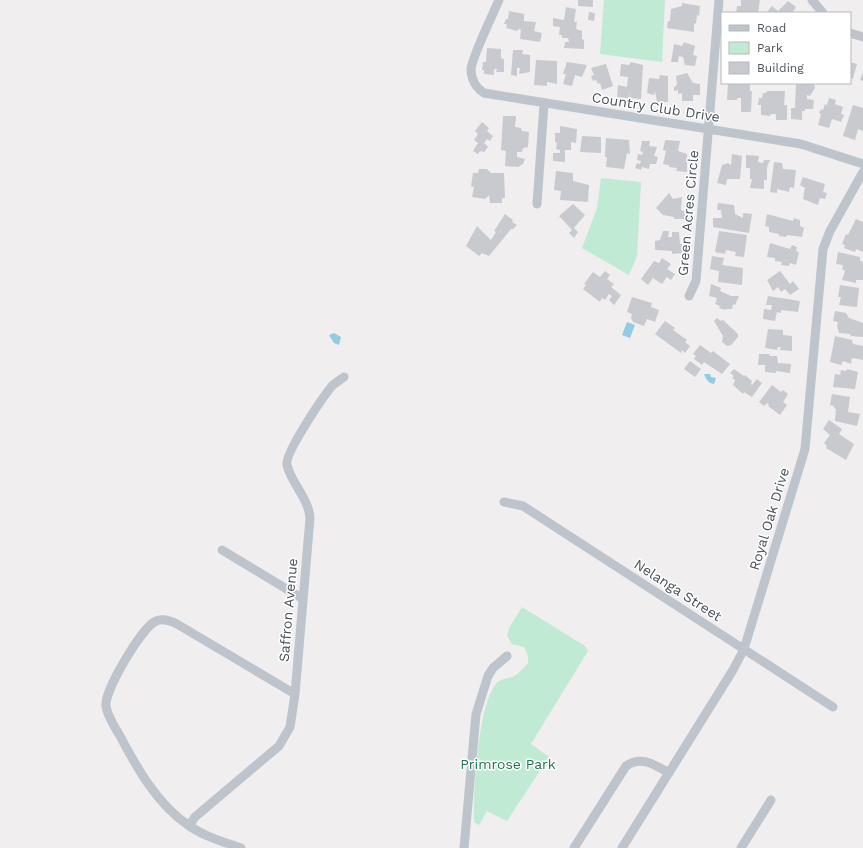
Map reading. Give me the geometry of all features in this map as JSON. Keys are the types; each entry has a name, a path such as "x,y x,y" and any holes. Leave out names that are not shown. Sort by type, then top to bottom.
{"street":[{"name":"Country Club Drive","path":"499,0 472,66 471,73 476,84 482,91 492,95 544,104 801,144 863,164"},
{"name":"Green Acres Circle","path":"689,296 696,281 719,0"},
{"path":"812,0 822,12"},
{"path":"851,33 863,37"},
{"path":"537,204 544,104"},
{"name":"Royal Oak Drive","path":"622,848 733,670 744,649 805,449 823,249 830,231 863,172"},
{"name":"Saffron Avenue","path":"189,826 195,817 283,741 292,723 310,512 288,470 286,459 296,439 332,386 344,377"},
{"name":"Nelanga Street","path":"504,502 522,505 834,708"},
{"path":"222,550 303,599"},
{"path":"241,848 189,826 170,810 139,770 114,726 106,707 110,690 146,628 161,620 177,624 295,694"},
{"path":"464,848 476,714 488,676 493,668 507,656"},
{"path":"574,848 626,766 635,760 643,761 669,773"},
{"path":"741,848 772,800"}],"green space":[{"path":"604,0 665,0 662,62 600,54"},
{"path":"601,178 641,182 637,256 629,275 582,248 597,208"},
{"name":"Primrose Park","path":"522,607 585,646 588,651 531,744 549,757 507,821 487,811 479,825 474,822 474,792 478,750 485,710 490,695 496,684 501,680 516,675 528,663 528,656 524,647 512,644 507,636 509,628"}],"water":[{"path":"627,322 635,325 630,338 622,335"},
{"path":"334,333 341,337 339,345 334,343 329,335"},
{"path":"704,374 710,374 711,377 716,378 714,384 710,383"}],"building":[{"path":"578,0 593,0 593,7 578,6"},
{"path":"741,0 760,0 758,12 736,12 737,6 741,6"},
{"path":"788,1 796,7 793,12 767,12 772,6 778,11"},
{"path":"682,3 700,6 699,16 697,15 696,23 694,24 694,32 667,28 668,21 670,21 671,9 682,6"},
{"path":"566,7 576,9 574,22 577,22 576,29 582,31 584,49 564,48 565,42 569,42 568,38 562,38 562,35 559,35 560,27 553,26 553,18 564,20"},
{"path":"509,11 524,14 524,21 536,22 534,31 542,33 540,42 520,39 521,30 519,29 517,31 506,28 507,24 504,24 506,19 508,19"},
{"path":"589,12 595,13 594,21 588,20"},
{"path":"684,42 695,46 693,55 697,56 695,66 685,65 683,57 679,56 678,62 671,62 674,44 682,46"},
{"path":"487,48 501,49 501,58 504,59 504,72 496,72 497,69 494,69 494,75 484,74 484,70 482,70 483,62 486,62"},
{"path":"513,50 523,50 522,54 530,55 530,72 519,74 520,68 517,68 517,76 511,75"},
{"path":"536,60 557,61 557,84 547,82 547,86 534,85"},
{"path":"567,62 587,65 582,77 575,75 572,86 563,84 566,74 563,74"},
{"path":"631,62 643,65 641,99 629,98 630,92 628,98 617,97 618,85 627,87 628,77 620,76 621,64 629,65"},
{"path":"851,62 857,64 853,79 851,78"},
{"path":"606,64 613,86 602,90 600,83 598,84 596,80 593,81 591,76 594,75 591,68"},
{"path":"863,72 863,81 860,80"},
{"path":"687,73 693,83 700,84 700,95 693,95 693,101 682,101 682,93 678,94 678,90 674,91 674,87 677,85 676,76"},
{"path":"660,75 668,76 668,102 657,102 655,91 654,95 647,93 649,78 659,79"},
{"path":"728,84 750,84 750,91 752,91 751,112 741,112 741,98 737,98 737,100 727,100"},
{"path":"796,84 814,84 815,88 810,96 807,95 807,99 814,100 813,109 805,109 805,111 802,111 802,120 791,119 791,108 795,108"},
{"path":"767,91 785,91 784,105 787,105 787,120 776,120 776,114 771,114 770,116 761,115 761,105 758,105 759,98 762,98 763,93 766,93"},
{"path":"829,98 836,100 835,104 843,107 841,114 844,115 841,122 832,119 829,128 818,125 821,114 819,113 821,109 823,110 825,104 827,105"},
{"path":"853,105 863,108 863,131 858,129 855,140 843,136"},
{"path":"503,116 516,116 515,127 521,128 522,131 529,132 528,147 523,148 522,152 517,152 517,157 525,159 523,164 518,167 505,166 506,151 501,150"},
{"path":"482,122 489,128 487,131 493,136 490,141 487,139 484,143 488,147 484,152 480,151 478,154 473,151 478,143 474,140 478,134 475,131"},
{"path":"560,126 577,129 576,143 571,142 571,150 565,150 565,162 553,161 553,153 560,153 560,150 556,149 557,143 555,142 555,133 560,133"},
{"path":"582,136 601,137 601,153 580,152"},
{"path":"606,138 629,140 630,154 627,153 624,169 606,167"},
{"path":"665,140 680,141 678,151 687,154 687,172 676,171 677,168 669,167 669,165 663,164 666,151 663,150"},
{"path":"642,141 650,141 649,146 657,147 654,156 658,157 656,164 650,164 649,169 642,167 641,170 635,168 637,163 640,164 641,161 637,160 638,154 642,155 643,152 640,151"},
{"path":"732,154 742,156 740,179 727,179 726,185 717,183 722,165 728,163 731,165"},
{"path":"746,155 759,156 758,162 763,163 764,160 770,160 767,167 767,180 764,180 764,189 750,188 752,179 750,179 750,168 746,168"},
{"path":"774,162 782,163 783,169 796,170 794,188 790,187 789,192 777,189 777,193 770,192"},
{"path":"479,169 487,169 491,173 504,173 505,198 502,198 502,203 490,203 489,195 485,199 472,197 474,187 471,186 473,173 478,173"},
{"path":"556,171 573,173 573,181 589,185 588,202 560,200 561,191 554,190"},
{"path":"803,177 825,184 823,192 827,193 825,199 820,198 818,205 803,199 805,188 800,185"},
{"path":"669,193 673,199 682,197 681,210 687,212 686,219 674,219 674,217 663,215 656,208"},
{"path":"718,203 734,205 735,214 743,218 743,213 752,214 749,233 713,227 713,218 722,218 721,210 717,210"},
{"path":"573,204 585,215 574,228 578,232 574,238 569,233 572,230 559,216"},
{"path":"505,214 517,225 511,229 489,256 482,253 479,256 466,246 477,226 491,240 496,232 494,231"},
{"path":"767,214 793,221 794,218 800,220 800,226 804,228 802,237 787,235 786,237 779,236 779,234 769,232 769,227 765,226"},
{"path":"856,219 863,222 863,252 856,249 855,252 844,248 845,245 842,244 846,234 848,235"},
{"path":"663,231 669,231 668,237 672,237 672,232 679,232 680,244 682,244 682,253 672,254 672,251 655,250 655,241 660,240"},
{"path":"719,231 747,235 744,257 735,256 736,252 726,250 725,254 715,252"},
{"path":"770,243 790,249 792,245 797,247 796,251 799,252 796,265 790,263 789,266 781,265 782,262 775,261 775,258 767,257"},
{"path":"838,252 860,257 860,261 862,261 863,265 863,280 856,280 856,283 842,280 845,271 842,269 843,265 836,264"},
{"path":"712,256 724,258 722,265 743,268 742,285 718,282 719,271 710,269"},
{"path":"662,258 671,264 667,269 675,274 671,280 667,277 662,284 653,278 648,285 641,279 654,261 659,263"},
{"path":"605,271 610,275 607,279 614,284 611,287 621,295 614,305 609,300 612,296 609,294 605,300 602,298 600,302 583,289 586,285 584,284 593,272 600,277"},
{"path":"780,271 790,284 793,281 799,289 790,295 785,289 781,292 778,287 773,291 767,280"},
{"path":"711,284 721,288 720,291 731,296 739,296 735,305 733,304 732,309 725,310 719,308 720,306 715,304 717,298 709,296"},
{"path":"840,285 859,288 857,307 839,305 841,297 838,297"},
{"path":"768,296 800,301 798,312 781,310 781,313 777,312 775,321 763,319 764,309 771,310 772,305 766,305"},
{"path":"632,297 652,303 651,307 659,310 655,322 647,319 644,326 633,322 631,318 632,314 627,312"},
{"path":"835,311 846,313 849,318 863,323 863,337 839,333 837,326 838,322 833,321"},
{"path":"717,318 721,321 723,320 738,334 738,337 731,345 727,346 722,342 723,336 714,321"},
{"path":"665,321 675,328 673,330 687,340 685,342 690,346 685,353 682,350 681,353 655,334"},
{"path":"768,329 783,330 783,335 792,336 792,351 780,350 781,347 778,347 777,350 765,348"},
{"path":"835,336 852,340 853,344 863,346 863,360 852,358 851,364 843,361 841,365 830,362"},
{"path":"700,345 711,353 713,351 730,364 722,374 704,362 702,365 694,359 696,356 693,354"},
{"path":"759,354 770,354 769,356 777,356 778,363 791,364 790,373 776,371 776,373 765,372 765,365 758,365"},
{"path":"690,361 701,369 695,377 684,369"},
{"path":"734,369 752,381 752,385 757,379 762,383 752,397 744,392 743,394 733,385 735,380 732,378 734,376 730,373"},
{"path":"847,369 858,372 855,389 833,387 835,374 840,375 841,370 846,371"},
{"path":"772,385 781,392 783,390 788,394 783,402 787,405 780,415 768,406 769,405 767,403 764,406 759,402"},
{"path":"832,394 850,397 848,412 860,414 857,426 835,421 836,409 834,406 830,405"},
{"path":"829,420 842,429 839,434 854,444 846,460 826,448 827,446 824,443 830,435 823,429"}]}
